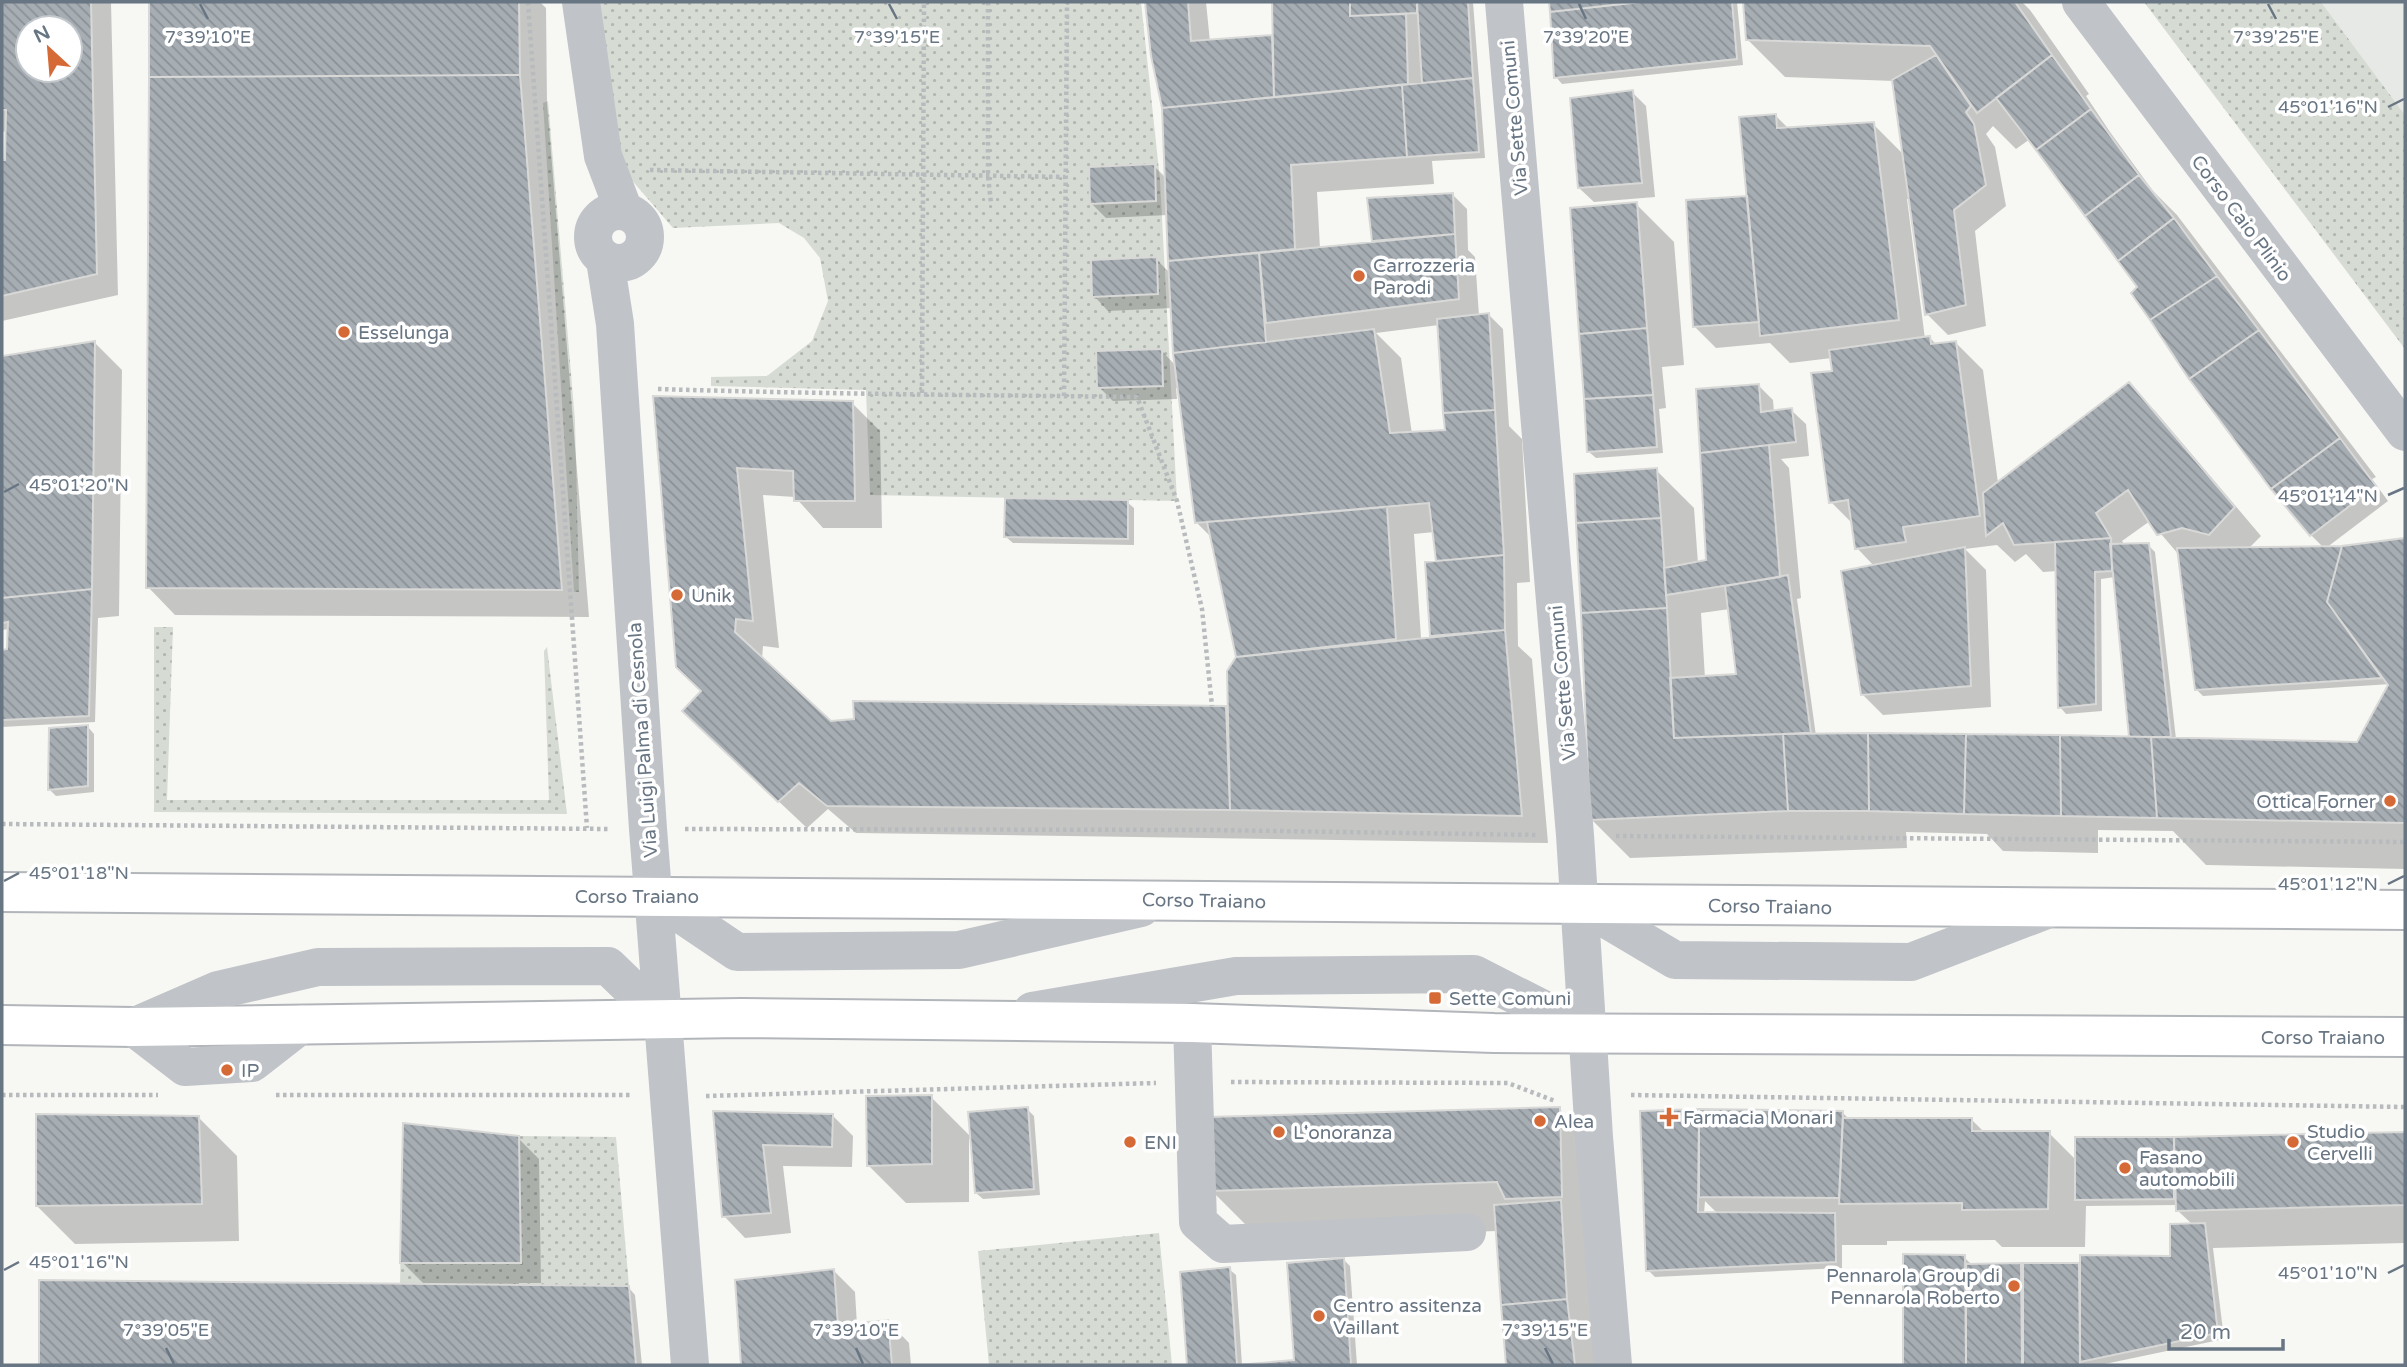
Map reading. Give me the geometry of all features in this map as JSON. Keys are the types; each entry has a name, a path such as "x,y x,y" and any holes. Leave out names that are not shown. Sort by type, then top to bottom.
{"main road":[{"name":"Corso Traiano","path":"2,892 2405,910"},
{"name":"Corso Traiano","path":"2,1025 133,1027 664,1020 981,1020 1192,1023 1485,1033 2405,1037"}],"street":[{"name":"Via Luigi Palma di Cesnola","path":"581,2 607,165 595,200 611,216 638,219 645,235 640,253 616,261 627,276 615,324 654,896 690,1365"},
{"name":"Via Sette Comuni","path":"1504,2 1590,1033 1594,1137 1613,1365"},
{"name":"Corso Caio Plinio","path":"2081,2 2405,432"},
{"path":"2,910 71,892"},
{"path":"654,896 737,952 959,950 1174,900"},
{"path":"1579,904 1675,960 1911,961 2049,909"},
{"path":"133,1027 218,990 318,967 608,966 664,1020"},
{"path":"981,1020 1236,976 1474,974 1590,1033"},
{"path":"1192,1023 1198,1223 1223,1244 1467,1232"}],"path":[{"path":"2,824 587,828 528,2"},
{"path":"922,393 924,2"},
{"path":"988,2 988,176 991,202"},
{"path":"1064,396 1067,2"},
{"path":"607,165 623,170 1065,177"},
{"path":"650,389 867,396 922,393 1137,397 1177,501 1202,609 1212,706"},
{"path":"680,829 1213,830 1542,835"},
{"path":"1616,836 2405,842"},
{"path":"694,1096 1195,1082 1508,1083 1560,1104"},
{"path":"1626,1107 1626,1095 1644,1094 2405,1107"},
{"path":"2,1095 167,1095"},
{"path":"264,1095 635,1095"}],"shaded area":[{"path":"595,2 1141,2 1160,180 1177,501 870,495 866,390 711,386 711,377 767,376 812,341 828,301 820,258 804,238 779,223 673,228 623,170"},
{"path":"2144,2 2321,2 2405,115 2405,349"},
{"path":"2321,2 2405,2 2405,115"},
{"path":"548,101 575,421 579,592 574,592 543,103"},
{"path":"154,627 173,627 167,800 549,800 544,651 547,647 567,814 154,812"},
{"path":"403,1123 401,1263 520,1263 519,1136 616,1137 629,1286 400,1284"},
{"path":"1159,1233 1172,1365 989,1365 978,1251"}],"building":[{"path":"2,2 91,2 97,274 2,296 2,160 5,160 6,110 2,110"},
{"path":"149,2 519,2 520,75 149,77"},
{"path":"1145,2 1188,2 1191,41 1272,35 1274,97 1162,108 1151,56"},
{"path":"1272,2 1350,2 1350,16 1406,14 1408,84 1274,97"},
{"path":"1350,2 1417,2 1417,13 1350,16"},
{"path":"1417,2 1468,2 1473,78 1422,83"},
{"path":"1549,2 1622,2 1622,4 1550,12"},
{"path":"1642,2 1732,2 1737,59 1554,78 1550,12"},
{"path":"1743,2 2015,2 2052,55 1977,113 1930,46 1746,40"},
{"path":"1936,55 1971,106 1966,112 1974,124 1986,185 1954,210 1966,305 1925,315 1892,80"},
{"path":"2052,55 2091,109 2036,150 1996,98"},
{"name":"Esselunga","path":"520,75 562,590 146,588 149,77"},
{"path":"1473,78 1479,152 1407,157 1402,85"},
{"path":"1402,85 1407,157 1291,165 1295,249 1168,261 1162,108"},
{"path":"1633,90 1642,183 1578,188 1570,98"},
{"path":"2091,109 2139,175 2085,216 2036,150"},
{"path":"1776,114 1777,128 1874,122 1899,320 1760,336 1739,117"},
{"path":"1155,164 1156,201 1090,204 1089,167"},
{"path":"2139,175 2174,218 2118,261 2085,216"},
{"path":"1453,193 1455,234 1372,241 1367,198"},
{"path":"1747,196 1759,322 1693,327 1686,200"},
{"path":"1637,202 1647,328 1579,334 1570,208"},
{"path":"2174,218 2217,276 2150,320 2131,293 2137,287 2118,261"},
{"name":"Carrozzeria Parodi","path":"1455,234 1459,299 1266,323 1259,253"},
{"path":"1259,253 1266,342 1173,353 1168,261"},
{"path":"1157,257 1158,294 1092,297 1091,260"},
{"path":"2217,276 2259,330 2189,379 2150,320"},
{"path":"1489,313 1495,410 1443,413 1437,319"},
{"path":"1647,328 1653,395 1584,399 1579,334"},
{"path":"1374,329 1390,433 1445,430 1443,413 1495,410 1504,555 1436,561 1429,503 1195,523 1173,353"},
{"path":"2259,330 2340,438 2271,489 2189,379"},
{"path":"1930,336 1931,344 1956,341 1980,516 1903,527 1906,542 1855,549 1848,500 1829,503 1811,373 1832,371 1829,350"},
{"path":"95,341 92,589 2,598 2,356"},
{"path":"1162,349 1163,386 1097,388 1096,351"},
{"path":"2129,382 2235,507 2209,535 2182,528 2157,535 2128,490 2096,513 2111,538 2014,545 2003,523 1986,536 1983,493"},
{"path":"1759,384 1761,412 1792,408 1796,442 1700,453 1696,389"},
{"path":"1653,395 1657,447 1587,452 1584,399"},
{"path":"653,396 853,401 855,501 794,501 793,471 737,468 753,621 736,619 735,632 831,721 854,719 853,701 1226,706 1230,810 827,806 799,783 778,802 682,711 701,691 676,667"},
{"path":"2340,438 2376,486 2310,536 2271,489"},
{"path":"1769,445 1780,577 1666,595 1664,568 1706,560 1700,453"},
{"path":"1657,468 1661,518 1576,523 1574,474"},
{"path":"1005,498 1128,500 1128,539 1004,537"},
{"path":"1387,507 1396,639 1236,657 1207,522"},
{"path":"1661,518 1667,608 1581,613 1576,523"},
{"path":"2111,538 2112,571 2095,572 2096,704 2058,708 2055,542"},
{"path":"2405,538 2405,823 2157,818 2151,737 2357,742 2388,685 2327,602 2342,546"},
{"path":"2149,543 2171,737 2129,737 2110,544"},
{"path":"2342,546 2327,602 2382,678 2195,690 2177,548"},
{"path":"1965,547 1971,686 1861,695 1841,571"},
{"path":"1504,555 1505,630 1430,636 1425,562"},
{"path":"1788,575 1811,733 1674,738 1670,678 1736,674 1725,586"},
{"path":"92,589 89,716 2,720 2,650 7,649 8,622 2,623 2,598"},
{"path":"1667,608 1674,738 1783,734 1788,811 1590,820 1581,613"},
{"path":"1505,630 1522,816 1230,810 1227,671 1236,657"},
{"path":"88,725 88,786 48,790 49,728"},
{"path":"1868,733 1966,734 1964,814 1869,811"},
{"path":"1868,733 1869,811 1788,811 1783,734"},
{"path":"1966,734 2060,735 2061,816 1964,814"},
{"path":"2060,735 2151,737 2157,818 2061,816"},
{"path":"932,1095 932,1164 867,1166 866,1096"},
{"path":"1028,1107 1034,1189 975,1193 968,1112"},
{"path":"1560,1107 1562,1197 1505,1199 1497,1182 1210,1191 1208,1117"},
{"path":"1699,1109 1843,1111 1839,1198 1699,1197"},
{"path":"1699,1109 1698,1212 1835,1213 1836,1262 1646,1271 1640,1111"},
{"path":"713,1111 833,1114 832,1147 763,1145 771,1213 722,1217"},
{"path":"36,1114 199,1116 202,1204 36,1206"},
{"path":"1843,1118 1972,1118 1972,1131 2050,1131 2048,1209 1962,1210 1962,1203 1839,1204"},
{"path":"403,1123 519,1136 521,1263 400,1263"},
{"path":"2405,1132 2405,1205 2176,1211 2174,1137"},
{"name":"Fasano automobili","path":"2075,1137 2174,1137 2174,1199 2075,1200"},
{"path":"1561,1200 1567,1299 1501,1305 1494,1205"},
{"path":"2205,1223 2218,1333 2080,1362 2080,1255 2170,1256 2170,1224"},
{"path":"1903,1254 1965,1255 1966,1365 1903,1365"},
{"path":"1344,1258 1351,1365 1237,1365 1294,1360 1287,1263"},
{"path":"2021,1263 2022,1365 1966,1365 1966,1264"},
{"path":"2023,1263 2079,1263 2080,1365 2023,1365"},
{"path":"1230,1267 1237,1365 1187,1365 1180,1272"},
{"path":"834,1269 838,1325 888,1320 892,1365 741,1365 735,1280"},
{"path":"39,1280 629,1286 636,1365 39,1365"},
{"path":"1567,1299 1575,1365 1506,1365 1501,1305"}],"place":[{"name":"Carrozzeria Parodi","path":"1359,276"},
{"name":"Esselunga","path":"344,332"},
{"name":"Unik","path":"677,595"},
{"name":"Ottica Forner","path":"2390,801"},
{"name":"Sette Comuni","path":"1435,998"},
{"name":"IP","path":"227,1070"},
{"name":"Farmacia Monari","path":"1669,1117"},
{"name":"Alea","path":"1540,1121"},
{"name":"L'onoranza","path":"1279,1132"},
{"name":"ENI","path":"1130,1142"},
{"name":"Studio Cervelli","path":"2293,1142"},
{"name":"Fasano automobili","path":"2125,1168"},
{"name":"Pennarola Group di Pennarola Roberto","path":"2014,1286"},
{"name":"Centro assitenza Vaillant","path":"1319,1316"}]}
